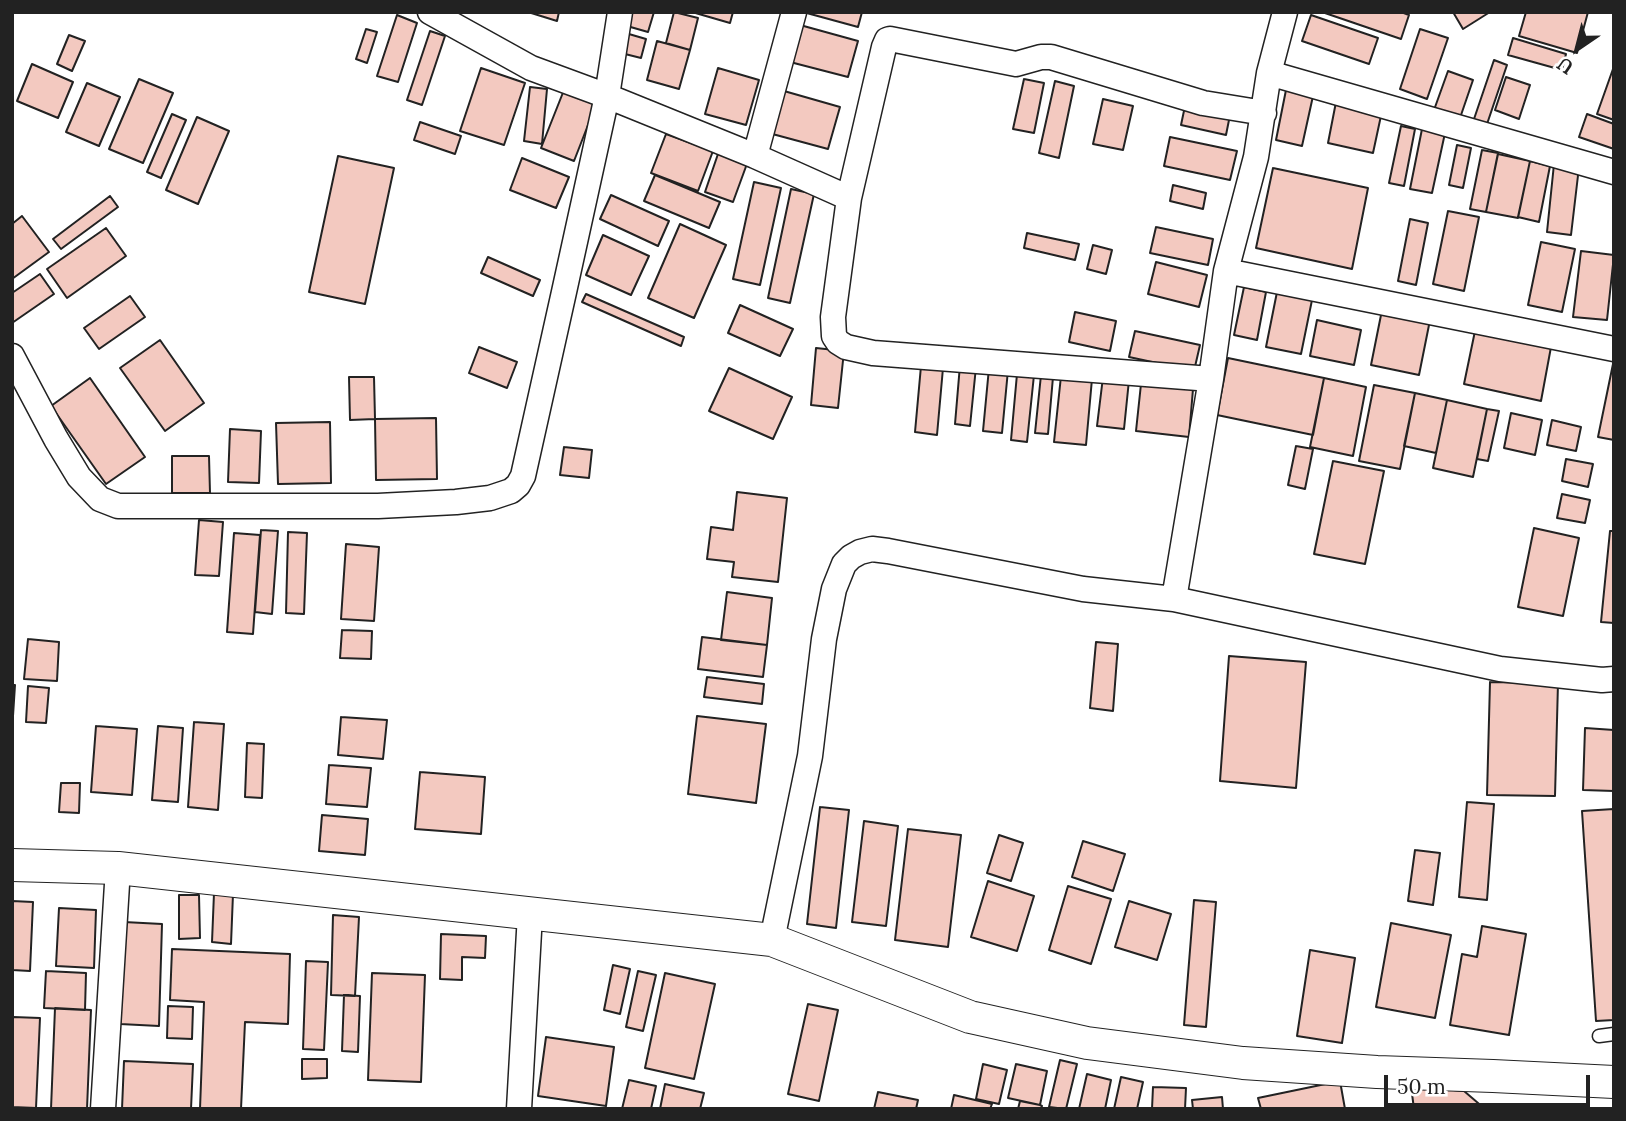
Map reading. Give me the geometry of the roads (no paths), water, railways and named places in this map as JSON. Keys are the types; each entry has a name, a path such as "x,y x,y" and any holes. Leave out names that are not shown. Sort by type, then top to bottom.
{"street":[{"path":"430,12 531,68 755,156 849,198"},
{"path":"12,356 79,477 100,499 118,506 378,506 456,502 490,498 511,491 523,476 607,96 620,12"},
{"path":"755,156 794,12"},
{"path":"1174,599 1226,271 1256,157 1269,73 1285,12"},
{"path":"1211,379 873,353 846,347 834,336 833,317 849,198 884,47 890,38 1016,64 1051,57 1203,103 1264,113"},
{"path":"1269,73 1614,172"},
{"path":"1226,271 1614,349"},
{"path":"772,940 810,756 824,639 834,589 844,564 860,552 888,551 1083,589 1174,599 1500,669 1614,680"},
{"path":"12,865 118,868 772,940 970,1017 1087,1043 1243,1063 1377,1072 1614,1082"},
{"path":"103,1109 118,868"},
{"path":"519,1109 530,914"}],"lane":[{"path":"1599,1035 1614,1034"}]}
